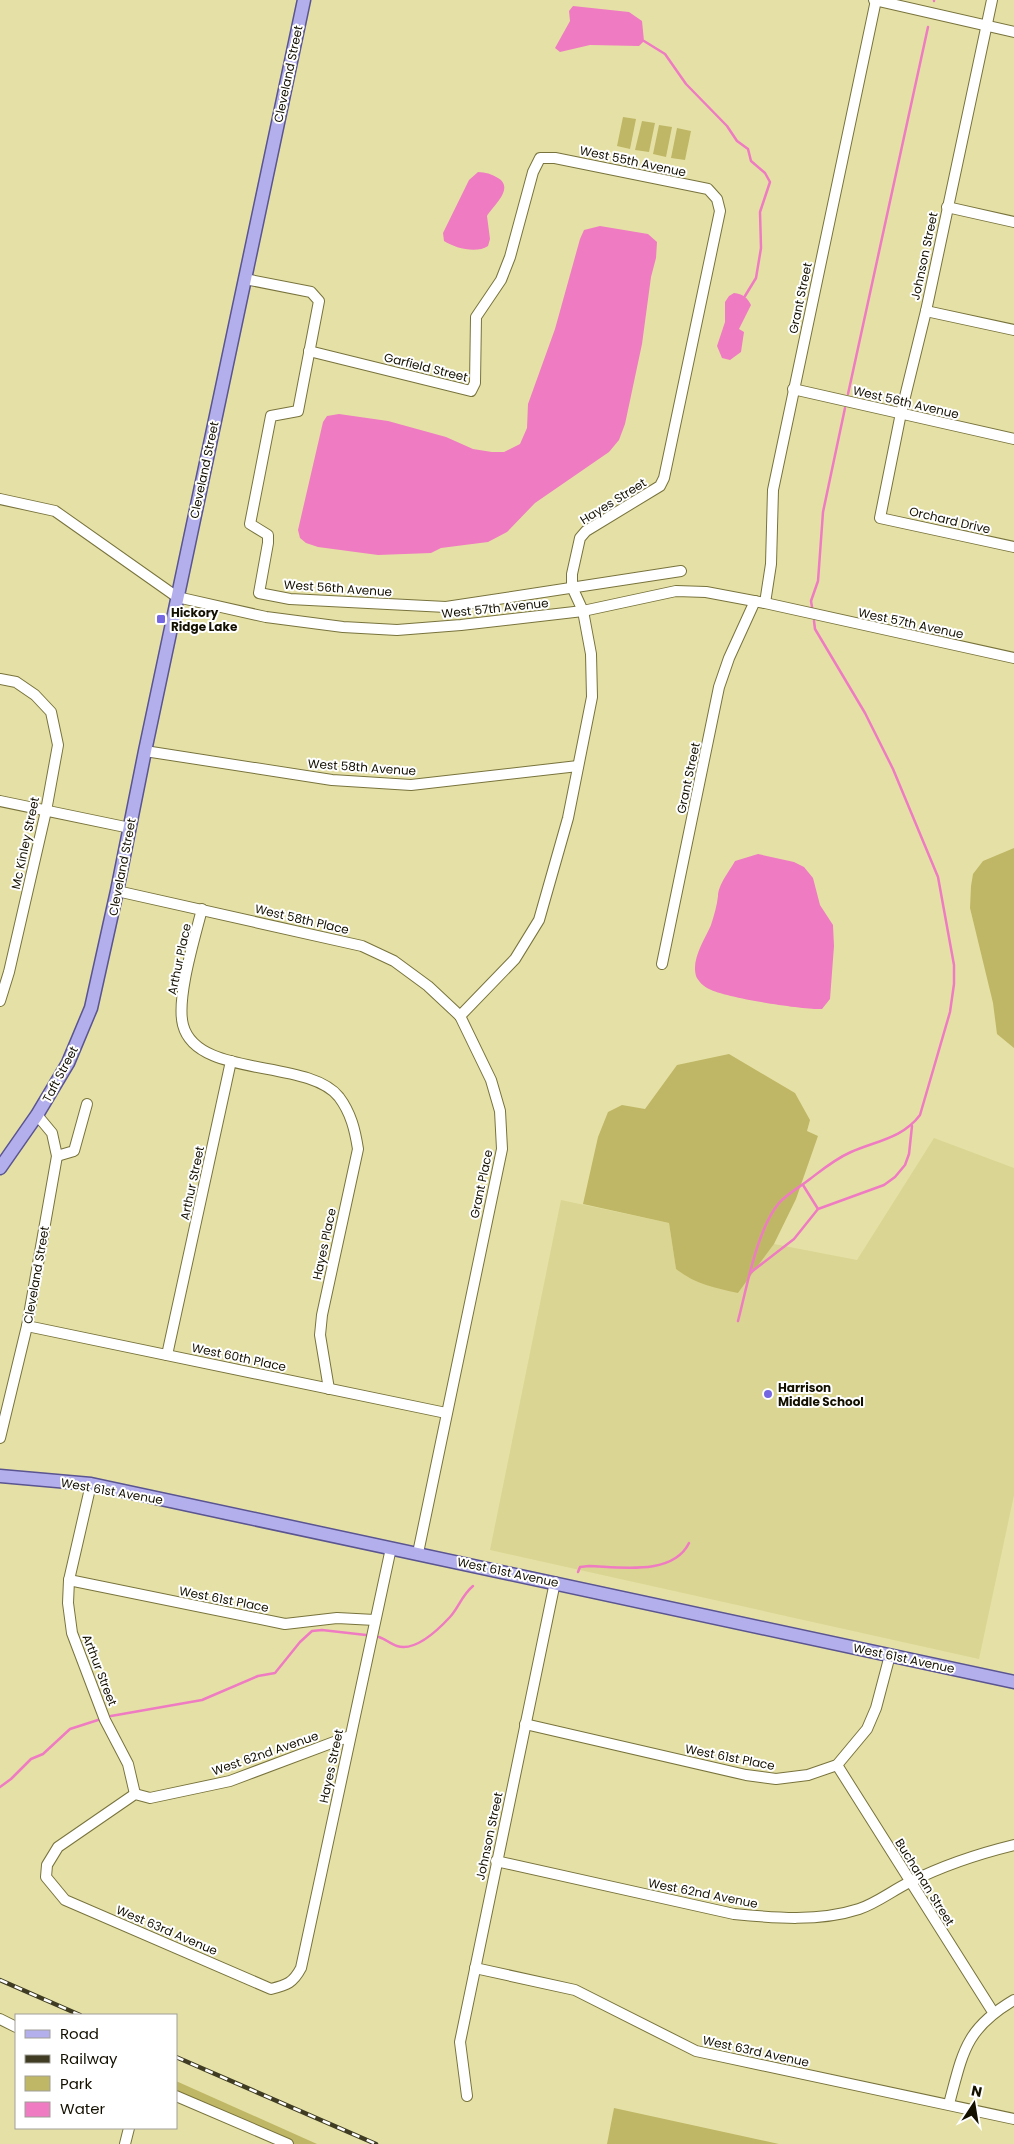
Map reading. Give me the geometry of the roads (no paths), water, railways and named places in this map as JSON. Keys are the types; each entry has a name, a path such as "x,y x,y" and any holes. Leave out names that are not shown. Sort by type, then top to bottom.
{"main road":[{"name":"Cleveland Street","path":"106,940 118,891 145,751 304,0"},
{"name":"Taft Street","path":"0,1168 37,1115 68,1063 91,1008 106,940"},
{"name":"West 61st Avenue","path":"0,1476 90,1484 555,1582 1014,1682"}],"street":[{"path":"875,0 1014,32"},
{"name":"Grant Street","path":"662,964 719,687 729,658 760,602 771,564 773,490 875,0"},
{"name":"Johnson Street","path":"880,518 901,413 926,311 992,0"},
{"name":"West 55th Avenue","path":"540,158 556,158 708,190 717,199"},
{"name":"Garfield Street","path":"310,351 471,391 475,383 476,317 501,280 510,258 533,172 540,158"},
{"name":"Hayes Street","path":"572,587 572,574 580,538 586,531 660,486 664,478 720,211 717,199"},
{"path":"947,207 1014,222"},
{"path":"244,279 310,292 319,301 310,351"},
{"path":"926,311 1014,330"},
{"name":"West 56th Avenue","path":"310,351 298,411 271,416 250,524 268,535 259,593 290,599 446,607 572,587"},
{"name":"West 56th Avenue","path":"793,389 1014,439"},
{"name":"West 57th Avenue","path":"0,500 55,511 177,598 266,617 342,627 397,630 461,625 583,611 676,591 706,592 760,602 1014,658"},
{"name":"Orchard Drive","path":"880,518 1014,547"},
{"path":"460,1016 515,959 539,920 568,818 592,697 591,654 583,611 572,587 681,571"},
{"name":"Mc Kinley Street","path":"0,679 16,682 35,695 51,712 58,745 46,811 9,972 0,1001"},
{"name":"West 58th Avenue","path":"145,751 332,780 411,785 578,766"},
{"path":"0,801 130,828"},
{"name":"West 58th Place","path":"118,891 362,946 394,961 428,986 460,1016"},
{"name":"Arthur Place","path":"202,909 182,999 183,1025 191,1042 209,1053 231,1061"},
{"name":"Grant Place","path":"418,1553 502,1149 500,1111 491,1080 460,1016"},
{"name":"Hayes Place","path":"231,1061 319,1081 338,1096 355,1126 358,1150 322,1315 320,1335 329,1388"},
{"name":"Arthur Street","path":"168,1354 231,1061"},
{"path":"57,1156 74,1150 87,1104"},
{"name":"Cleveland Street","path":"0,1438 27,1326 57,1156 52,1133 37,1115"},
{"name":"West 60th Place","path":"27,1326 446,1413"},
{"path":"69,1580 90,1484"},
{"name":"Hayes Street","path":"287,1985 294,1981 301,1968 391,1548"},
{"name":"Arthur Street","path":"69,1580 68,1603 72,1633 105,1720 128,1764 135,1794"},
{"name":"West 61st Place","path":"69,1580 285,1624 337,1618 375,1620"},
{"name":"Johnson Street","path":"467,2096 460,2042 524,1724 555,1582"},
{"path":"837,1765 867,1729 876,1708 890,1655"},
{"name":"West 61st Place","path":"524,1724 768,1778 808,1775 837,1765"},
{"name":"West 62nd Avenue","path":"135,1794 150,1798 230,1781 350,1736"},
{"name":"Buchanan Street","path":"837,1765 993,2012"},
{"name":"West 63rd Avenue","path":"135,1794 58,1847 47,1864 46,1877 66,1900 271,1989 287,1985"},
{"name":"West 62nd Avenue","path":"496,1862 734,1914 772,1918 817,1918 860,1909 910,1882 968,1856 1014,1845"},
{"name":"West 63rd Avenue","path":"475,1968 575,1990 696,2051 1014,2119"},
{"path":"949,2104 964,2050 978,2026 993,2012 1014,2000"},
{"path":"0,2020 15,2026"},
{"path":"178,2097 288,2144"},
{"path":"125,2144 129,2129"}],"water":[{"path":"573,6 629,12 642,21 644,41 639,46 590,45 560,52 555,48 570,21 569,11"},
{"path":"478,172 498,178 503,182 504,192 487,216 490,239 488,246 472,250 454,246 444,241 443,233 469,180"},
{"path":"600,226 648,234 657,242 642,344 625,424 619,440 609,452 535,503 507,532 488,542 441,548 431,553 378,555 318,547 306,543 300,538 298,530 323,422 327,416 339,414 388,421 446,437 473,449 492,452 504,452 520,444 527,428 528,404 555,329 580,239 584,230"},
{"path":"734,293 744,296 751,305 739,329 744,332 741,352 730,360 722,358 717,346 725,322 725,302"},
{"path":"758,854 794,862 804,867 813,878 820,905 833,925 834,946 830,999 822,1009 747,1000 731,996 707,988 696,976 695,963 711,925 722,882 735,861"}],"waterway":[{"path":"848,394 928,27"},
{"path":"644,41 665,54 686,84 727,126 737,141 748,149 751,161 765,173 770,182 760,212 761,248 756,278 745,296"},
{"path":"812,607 811,601 818,581 823,512 845,408"},
{"path":"738,1321 759,1243 771,1214 779,1203 834,1161 851,1152 897,1134 906,1129 920,1115 950,1012 954,984 954,965 938,877 893,769 865,713 815,629 814,621"},
{"path":"750,1273 794,1239 818,1209 884,1185 895,1177 905,1165 909,1154 912,1126"},
{"path":"803,1185 818,1209"},
{"path":"578,1572 580,1567 589,1566 630,1568 659,1565 671,1561 681,1554 689,1543"},
{"path":"379,1637 397,1646 412,1646 419,1643 445,1622 473,1586"},
{"path":"111,1716 202,1700 258,1676 275,1673 300,1642 312,1631 322,1630 366,1635"},
{"path":"0,1787 31,1759 43,1754 70,1729 98,1720"}],"railway":[{"path":"0,1980 78,2014"},
{"path":"178,2058 376,2144"}],"place":[{"name":"Hickory Ridge Lake","path":"161,619"},
{"name":"Harrison Middle School","path":"768,1394"}]}
